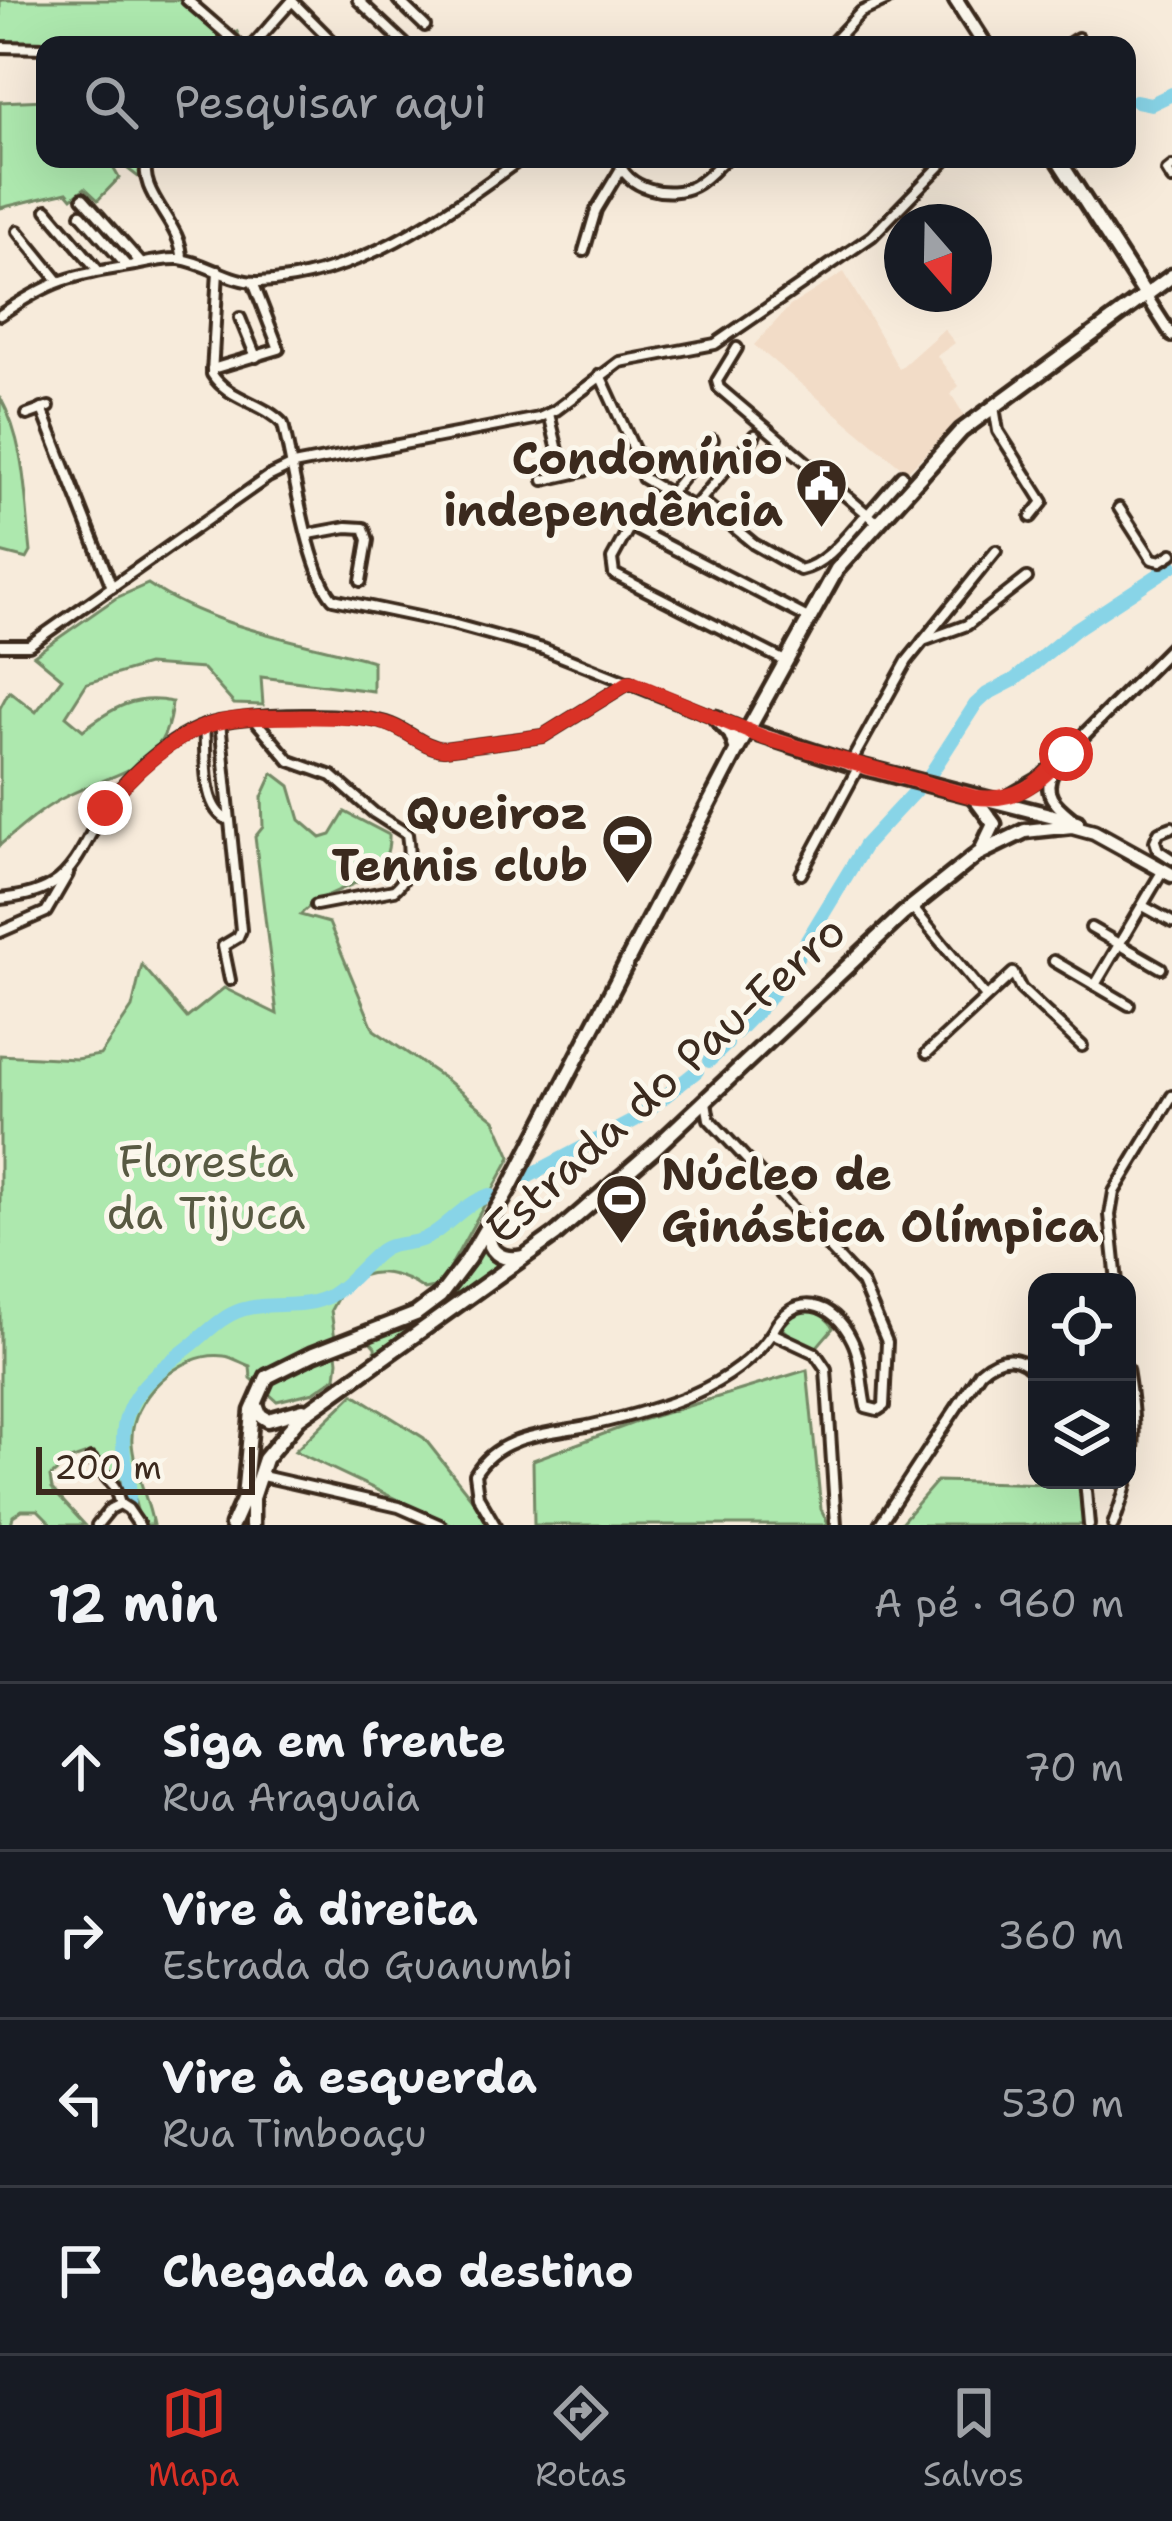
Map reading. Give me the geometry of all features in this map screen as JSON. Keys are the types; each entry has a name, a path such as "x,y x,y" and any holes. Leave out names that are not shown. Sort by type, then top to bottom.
{"main road":[{"path":"957,1 979,36"},
{"path":"1064,168 1145,294"},
{"path":"251,1525 249,1431 256,1397 267,1377 280,1367 427,1307 454,1280 491,1221 808,618 870,518 976,418 1167,280"},
{"path":"764,700 760,724 765,738"},
{"path":"716,718 731,734 736,753"},
{"path":"747,730 855,765 1074,820 1094,832"},
{"path":"736,753 765,738"},
{"path":"974,797 994,824 978,854"},
{"name":"Estrada do Pau-Ferro","path":"248,1498 273,1445 321,1403 526,1256 607,1191 912,907 978,854 1035,828 1064,826 1094,832 1170,870"},
{"path":"491,1221 488,1238 493,1251 509,1259 526,1256"},
{"path":"350,1341 362,1342 371,1353 361,1374"},
{"path":"256,1397 257,1411 268,1420 321,1403"},
{"path":"232,1525 248,1498"}],"street":[{"path":"187,0 226,36"},
{"path":"358,0 396,36"},
{"path":"398,0 424,26"},
{"path":"839,36 862,12 887,0"},
{"path":"261,36 292,1 327,36"},
{"path":"0,47 36,48"},
{"path":"1172,167 1167,171 1172,179"},
{"path":"147,168 146,179 180,237 182,260"},
{"path":"0,315 57,279 127,266 182,260 253,282 306,273 396,241 454,208 509,168"},
{"path":"584,251 596,210 617,168"},
{"path":"624,168 644,186 681,190 704,180 716,168"},
{"path":"0,645 29,645 268,477 293,466 549,414 620,362 715,344 872,236 938,168"},
{"path":"83,197 142,264"},
{"path":"47,210 98,270"},
{"path":"80,214 127,266"},
{"path":"18,231 57,279"},
{"path":"218,271 212,369 220,386 280,420 325,590 333,599 480,630 630,682 747,730"},
{"path":"1160,318 1167,280"},
{"path":"212,369 279,349 253,282"},
{"path":"1145,294 1172,335"},
{"path":"240,317 256,357"},
{"path":"736,348 717,385 870,518"},
{"path":"600,375 638,458"},
{"path":"994,405 998,431 1043,502 1030,518"},
{"path":"27,415 46,408 112,587"},
{"path":"549,414 564,475"},
{"path":"976,418 998,431"},
{"path":"644,478 689,505 701,501 755,435"},
{"path":"670,494 713,440"},
{"path":"544,481 584,471"},
{"path":"701,501 754,544 800,570 810,568 870,518 902,475"},
{"path":"1119,508 1155,562 1172,554"},
{"path":"785,661 614,574 610,566 625,523 808,618"},
{"path":"309,534 364,528 368,540 362,581"},
{"path":"801,874 895,679 996,551"},
{"path":"820,558 837,569"},
{"path":"922,642 967,625 1027,578"},
{"path":"1001,801 1029,787 1063,758 1172,647"},
{"path":"0,932 46,912 116,793 145,766 204,726 254,718 367,719 444,749 543,736 630,682"},
{"path":"254,718 290,761 332,776 406,834 409,854 400,886 316,905"},
{"path":"220,722 241,930 223,946 230,980"},
{"path":"204,726 211,805 219,817 229,820"},
{"path":"1063,758 1047,790 1074,820"},
{"path":"1095,985 1170,870 1155,841 1159,832 1172,827"},
{"path":"0,899 45,889 71,867"},
{"path":"1143,906 1172,922"},
{"path":"912,907 986,997"},
{"path":"1091,928 1161,968"},
{"path":"1054,962 1130,1005"},
{"path":"927,1053 1013,973 1022,988 1082,1046"},
{"path":"1116,1273 1110,1215 1114,1192 1172,1096"},
{"path":"494,1525 478,1496 475,1474 504,1445 667,1404 741,1367 794,1305 830,1313 852,1340 866,1407 878,1410 884,1406 886,1342 862,1283 709,1119 706,1100"},
{"path":"688,1116 709,1119"},
{"path":"772,1333 815,1353 826,1369 836,1525"},
{"path":"879,1525 980,1372 991,1362 1009,1358 1028,1367"},
{"path":"1113,1525 1135,1451 1129,1381"},
{"path":"91,1459 139,1525"},
{"path":"258,1475 398,1508 440,1525"},
{"path":"1086,1489 1089,1525"},
{"path":"97,1525 120,1504"}],"shaded area":[{"path":"844,272 899,369 944,329 955,343 937,356 959,386 951,394 964,415 907,472 754,345 790,306"}],"green space":[{"path":"0,0 182,0 223,36 36,36 36,43 0,43"},
{"path":"36,100 36,168 113,168 119,178 98,200 85,188 72,198 67,192 0,208 0,102"},
{"path":"127,168 151,168 141,179"},
{"path":"0,397 23,472 31,552 27,559 0,552"},
{"path":"148,584 228,622 373,661 373,691 261,677 263,705 234,704 203,669 147,665 87,683 66,716 83,730 124,705 172,702 161,741 137,765 59,800 0,845 0,708 9,691 36,712 62,678 34,655 116,598"},
{"name":"Floresta da Tijuca","path":"273,773 290,786 300,820 321,838 331,835 345,812 389,835 387,853 370,875 300,915 329,923 374,1030 495,1120 511,1157 439,1287 425,1290 398,1276 378,1273 358,1278 343,1289 331,1310 336,1377 314,1392 277,1401 251,1378 250,1366 224,1356 191,1361 160,1381 139,1410 132,1443 153,1525 141,1525 132,1491 90,1453 70,1460 50,1477 52,1489 85,1525 53,1525 38,1510 22,1510 13,1516 11,1525 0,1525 0,1055 76,1059 100,1055 132,1008 142,965 187,1018 224,988 277,1014 255,837 263,827 262,797"},
{"path":"487,1242 503,1265 376,1360 375,1347 368,1339 409,1325 440,1306"},
{"path":"788,1309 820,1315 833,1328 815,1349 779,1325"},
{"path":"807,1370 821,1509 829,1525 534,1525 533,1460 639,1421"},
{"path":"354,1394 424,1438 480,1509 487,1525 451,1525 295,1451"},
{"path":"937,1481 1085,1489 1086,1525 899,1525"}],"waterway":[{"path":"1136,101 1151,104 1172,94"},
{"path":"928,778 987,694 1014,680 1076,629 1172,566"},
{"path":"736,1033 766,1002 794,962 865,845 915,791"},
{"path":"709,1061 727,1044"},
{"path":"525,1178 635,1120 697,1071"},
{"path":"128,1504 125,1424 135,1397 165,1366 233,1313 321,1300 344,1286 383,1249 429,1236 490,1195"}],"place":[{"name":"Condomínio independência","path":"822,530"},
{"name":"Queiroz Tennis club","path":"627,885"},
{"name":"Núcleo de Ginástica Olímpica","path":"622,1246"}],"route":[{"path":"105,808 145,766 204,726 220,722 367,719 444,749 543,736 630,682 765,738 974,797 1001,801 1023,791 1066,754"}]}
